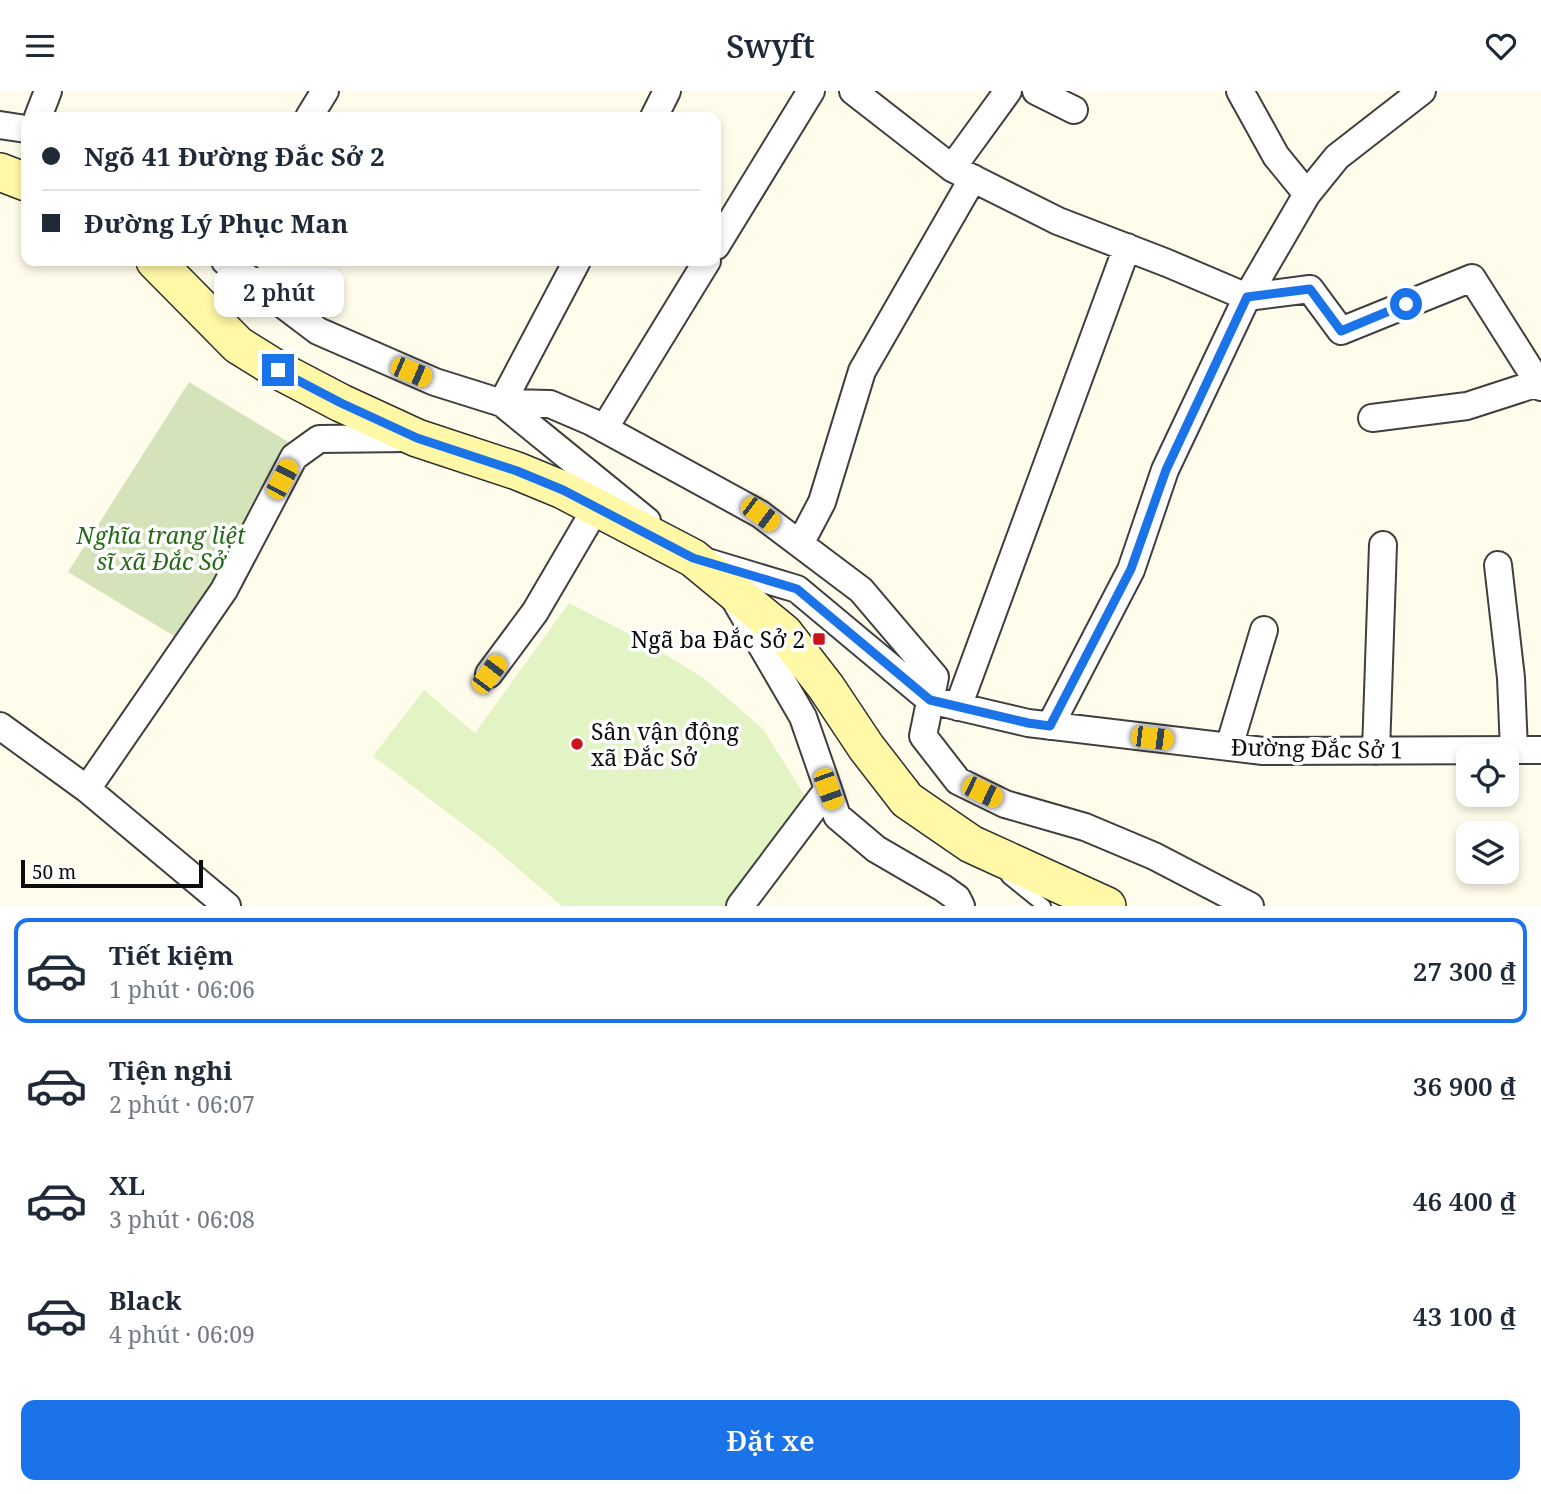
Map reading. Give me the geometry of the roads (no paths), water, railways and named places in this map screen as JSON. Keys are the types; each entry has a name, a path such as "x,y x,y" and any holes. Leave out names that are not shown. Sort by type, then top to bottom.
{"main road":[{"path":"0,172 21,181"},
{"path":"160,266 238,345 278,370 417,438 517,471 563,490 693,558 784,633 907,800 971,844 1107,906"}],"street":[{"path":"40,112 48,91"},
{"path":"312,112 325,91"},
{"path":"656,112 667,91"},
{"path":"721,238 811,91"},
{"path":"853,91 963,173 1058,222 1127,247 1247,297 1310,289 1341,331 1472,278 1540,385 1467,406 1372,418"},
{"path":"800,544 822,502 862,371 1008,91"},
{"path":"1036,91 1074,110"},
{"path":"1240,91 1276,156 1307,194"},
{"path":"1050,726 1131,569 1166,470 1247,297 1307,194 1337,157 1422,91"},
{"path":"0,125 21,128"},
{"path":"958,706 1127,247"},
{"path":"232,266 317,331 435,382 502,403 550,404 604,429 760,514 861,590 935,677 923,736 958,781 1005,804 1097,831 1154,856 1250,906"},
{"path":"502,403 574,266"},
{"path":"604,429 704,266"},
{"path":"502,403 693,558 797,589 930,700"},
{"path":"87,789 224,590 294,457 318,439 417,438"},
{"path":"489,674 535,613 596,508"},
{"path":"1376,751 1384,545"},
{"path":"1497,565 1511,678 1514,744"},
{"path":"725,584 803,717 837,815 876,849 943,888 957,898 961,906"},
{"path":"1229,747 1264,630"},
{"name":"Đường Đắc Sở 1","path":"930,700 1028,723 1263,751 1456,750"},
{"path":"0,726 87,789 226,906"},
{"name":"Đường Đắc Sở 1","path":"1519,750 1541,750"},
{"path":"740,906 828,789"}],"lane":[{"path":"971,844 1044,906"}],"place":[{"name":"Ngã ba Đắc Sở 2","path":"819,639"},
{"name":"Sân vận động xã Đắc Sở","path":"577,744"}],"park label":[{"name":"Nghĩa trang liệt sĩ xã Đắc Sở","path":"161,548"}]}
